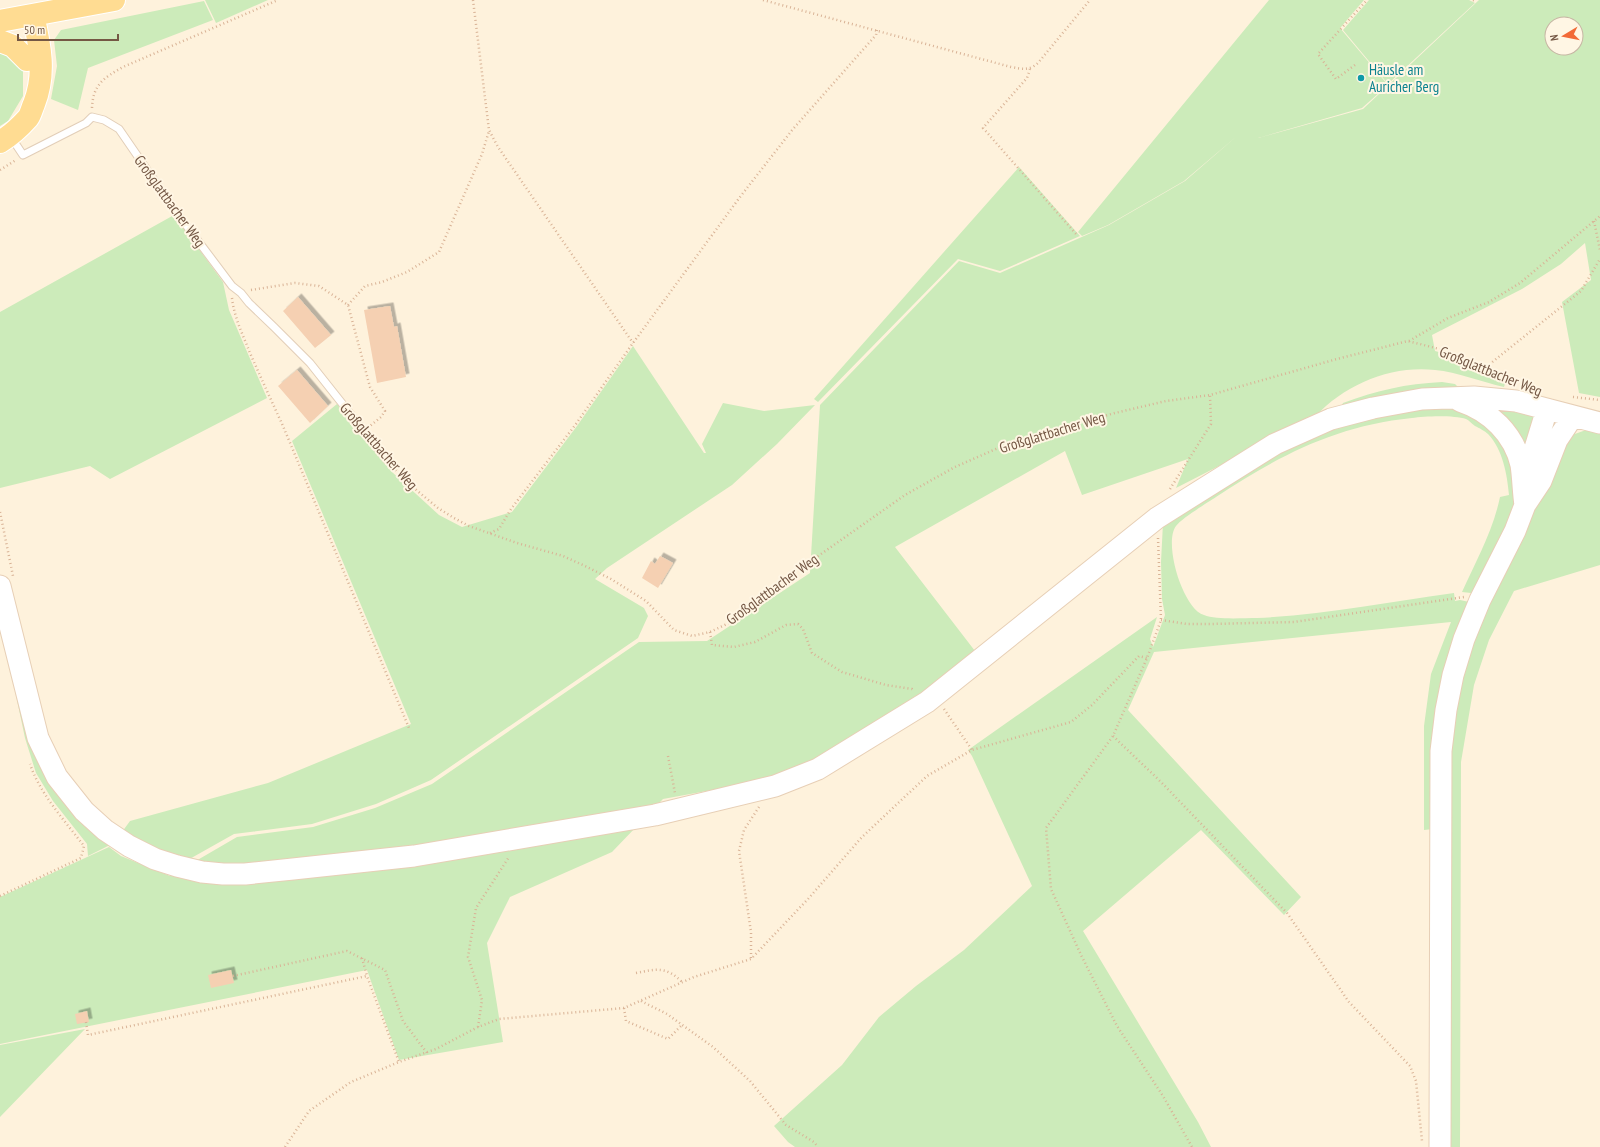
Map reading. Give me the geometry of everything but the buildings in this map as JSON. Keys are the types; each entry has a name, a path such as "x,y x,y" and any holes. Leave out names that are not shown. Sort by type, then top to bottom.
{"main road":[{"path":"0,21 114,0"},
{"path":"28,16 27,60 38,93"},
{"path":"5,139 29,117 38,93 41,74 41,57 28,16"},
{"path":"0,41 13,46 27,60"},
{"path":"1446,397 1467,403 1483,412 1494,419 1506,433 1516,450 1521,468 1525,505"},
{"path":"0,586 34,725 50,764 65,789 94,821 117,838 144,854 166,863 193,870 223,874 245,874 414,856 655,815 775,786 818,769 936,706 1157,518 1275,444 1331,419 1373,408 1422,399 1474,397 1516,401 1600,423"},
{"path":"1525,505 1532,458 1547,409"},
{"path":"1440,1147 1441,751 1446,710 1453,675 1464,639 1480,600 1515,531 1525,505 1540,481 1558,440 1573,416"}],"lane":[{"path":"5,139 23,155 86,123 92,117"},
{"name":"Großglattbacher Weg","path":"92,117 104,120 119,129 174,209 232,286 241,293 249,303 310,363 387,460"}],"path":[{"path":"92,117 92,99 102,80 123,67 278,0"},
{"path":"473,0 489,130 498,147 633,343"},
{"path":"763,0 1011,67 1030,69"},
{"path":"1077,235 983,128 1027,78 1030,69 1044,57 1090,0"},
{"path":"1356,65 1336,79 1318,54 1368,0"},
{"path":"489,533 499,529 511,509 576,424 633,343 740,197 784,141 876,35 877,30"},
{"path":"348,305 365,286 382,282 407,272 439,252 482,154 489,130"},
{"path":"0,170 10,164"},
{"path":"1408,341 1448,318 1489,302 1520,283 1600,216"},
{"path":"1594,221 1600,250"},
{"path":"1486,367 1581,291 1600,259"},
{"path":"241,293 250,290 295,283 319,286 348,305 370,387 385,411 381,417 364,431"},
{"path":"232,286 230,289 233,310 245,340 286,433 409,728"},
{"name":"Großglattbacher Weg","path":"387,460 414,488 438,508 459,521 517,543 563,556 598,572 646,601 674,630 692,636 710,632 733,621 760,601 794,572 905,495 955,467 1014,441 1108,415 1166,401 1210,395 1337,359 1408,341 1447,351 1532,387"},
{"path":"1168,492 1211,424 1210,395"},
{"path":"1157,518 1161,620 1147,658 1113,736 1046,828 1051,889 1081,956 1117,1026 1163,1096 1192,1147"},
{"path":"1161,620 1187,624 1294,622 1462,596 1480,600"},
{"path":"710,632 712,644 734,647 755,642 786,625 798,624 803,629 812,653 842,672 886,685 912,688 936,706 972,750"},
{"path":"285,1147 309,1111 351,1082 398,1062 427,1053 478,1027 499,1019 624,1008 694,977 751,959 808,899 862,837 927,776 972,750 1071,722 1092,705 1139,656 1147,658"},
{"path":"1113,736 1161,782 1287,913 1349,1002 1410,1066 1416,1081 1422,1147"},
{"path":"668,756 676,795"},
{"path":"0,896 81,858 84,846 52,804 34,774 29,759"},
{"path":"751,959 751,932 739,851 744,830 760,804 775,786"},
{"path":"478,1027 482,1000 468,957 476,908 523,837"},
{"path":"233,976 347,951 385,970 403,1021 427,1053"},
{"path":"362,958 398,1062"},
{"path":"636,973 656,969 674,974 682,982"},
{"path":"86,1022 88,1035 367,976"},
{"path":"641,1001 667,1014 713,1047 750,1081 786,1125 814,1142 818,1147"},
{"path":"624,1008 626,1021 668,1039 682,1026"}],"green space":[{"path":"205,0 268,0 216,23"},
{"path":"1269,0 1364,0 1341,27 1287,78 1340,28 1388,85 1362,108 1258,138 1363,109 1479,0 1600,0 1600,397 1579,393 1562,302 1591,280 1585,243 1561,264 1522,289 1432,335 1435,351 1462,360 1506,381 1504,387 1461,375 1435,370 1419,369 1386,374 1355,386 1328,405 1316,416 1176,488 1188,459 1082,495 1065,451 895,547 975,651 929,695 815,760 772,779 663,799 612,852 510,897 487,943 503,1042 399,1060 367,970 0,1044 0,897 109,847 121,856 170,876 237,837 313,827 375,808 432,784 639,642 707,641 810,573 820,405 959,261 1000,273 1109,225 1185,181 1237,136 1184,181 1108,225 1082,236 1078,232"},
{"path":"1369,0 1469,0 1475,3 1388,84 1343,30"},
{"path":"204,1 213,20 88,68 78,110 51,99 57,66 54,40 61,30"},
{"path":"0,49 14,56 23,70 23,96 8,121 0,126"},
{"path":"1019,167 1080,236 1000,271 958,259 818,402 814,399"},
{"path":"174,215 223,282 229,310 267,398 110,479 90,466 0,488 0,312"},
{"path":"633,346 704,453 706,453 702,444 723,403 764,411 815,405 777,444 732,485 607,568 595,579 644,608 648,616 638,638 431,780 376,804 312,824 234,834 186,861 122,832 130,821 268,783 411,724 292,441 337,404 392,472 439,515 462,527 512,512 577,426"},
{"path":"1442,382 1455,384 1458,387 1457,389 1344,408 1342,405 1343,403 1356,398 1392,388"},
{"path":"1454,407 1490,424 1516,465 1517,502 1479,591 1471,593 1462,592 1489,534 1500,497 1509,495 1501,455 1493,440 1488,434 1467,420 1461,418 1447,416 1412,418 1384,422 1333,435 1286,456 1240,482 1189,515 1176,526 1173,534 1172,546 1174,560 1182,589 1196,610 1209,617 1257,618 1306,614 1454,593 1455,601 1460,600 1474,603 1433,829 1424,830 1424,726 1431,674 1451,622 1154,652 1128,710 1301,897 1284,915 1201,830 1083,931 1198,1122 1211,1147 795,1147 788,1142 774,1126 842,1065 879,1017 916,986 964,950 1032,886 968,750 1157,617 1150,639 1153,647 1165,615 1162,599 1161,562 1163,523 1250,466 1328,428 1401,409"},
{"path":"1489,408 1535,415 1525,454"},
{"path":"1586,430 1600,432 1600,565 1514,591 1489,640 1474,685 1461,762 1460,1147 1447,1147 1451,712 1472,638 1533,509 1572,435"},
{"path":"16,679 29,732 110,845 88,856 87,844 53,801 36,773 25,738 13,681"},
{"path":"85,1029 0,1117 0,1045"}],"place":[{"name":"Häusle am Auricher Berg","path":"1361,78"}]}
